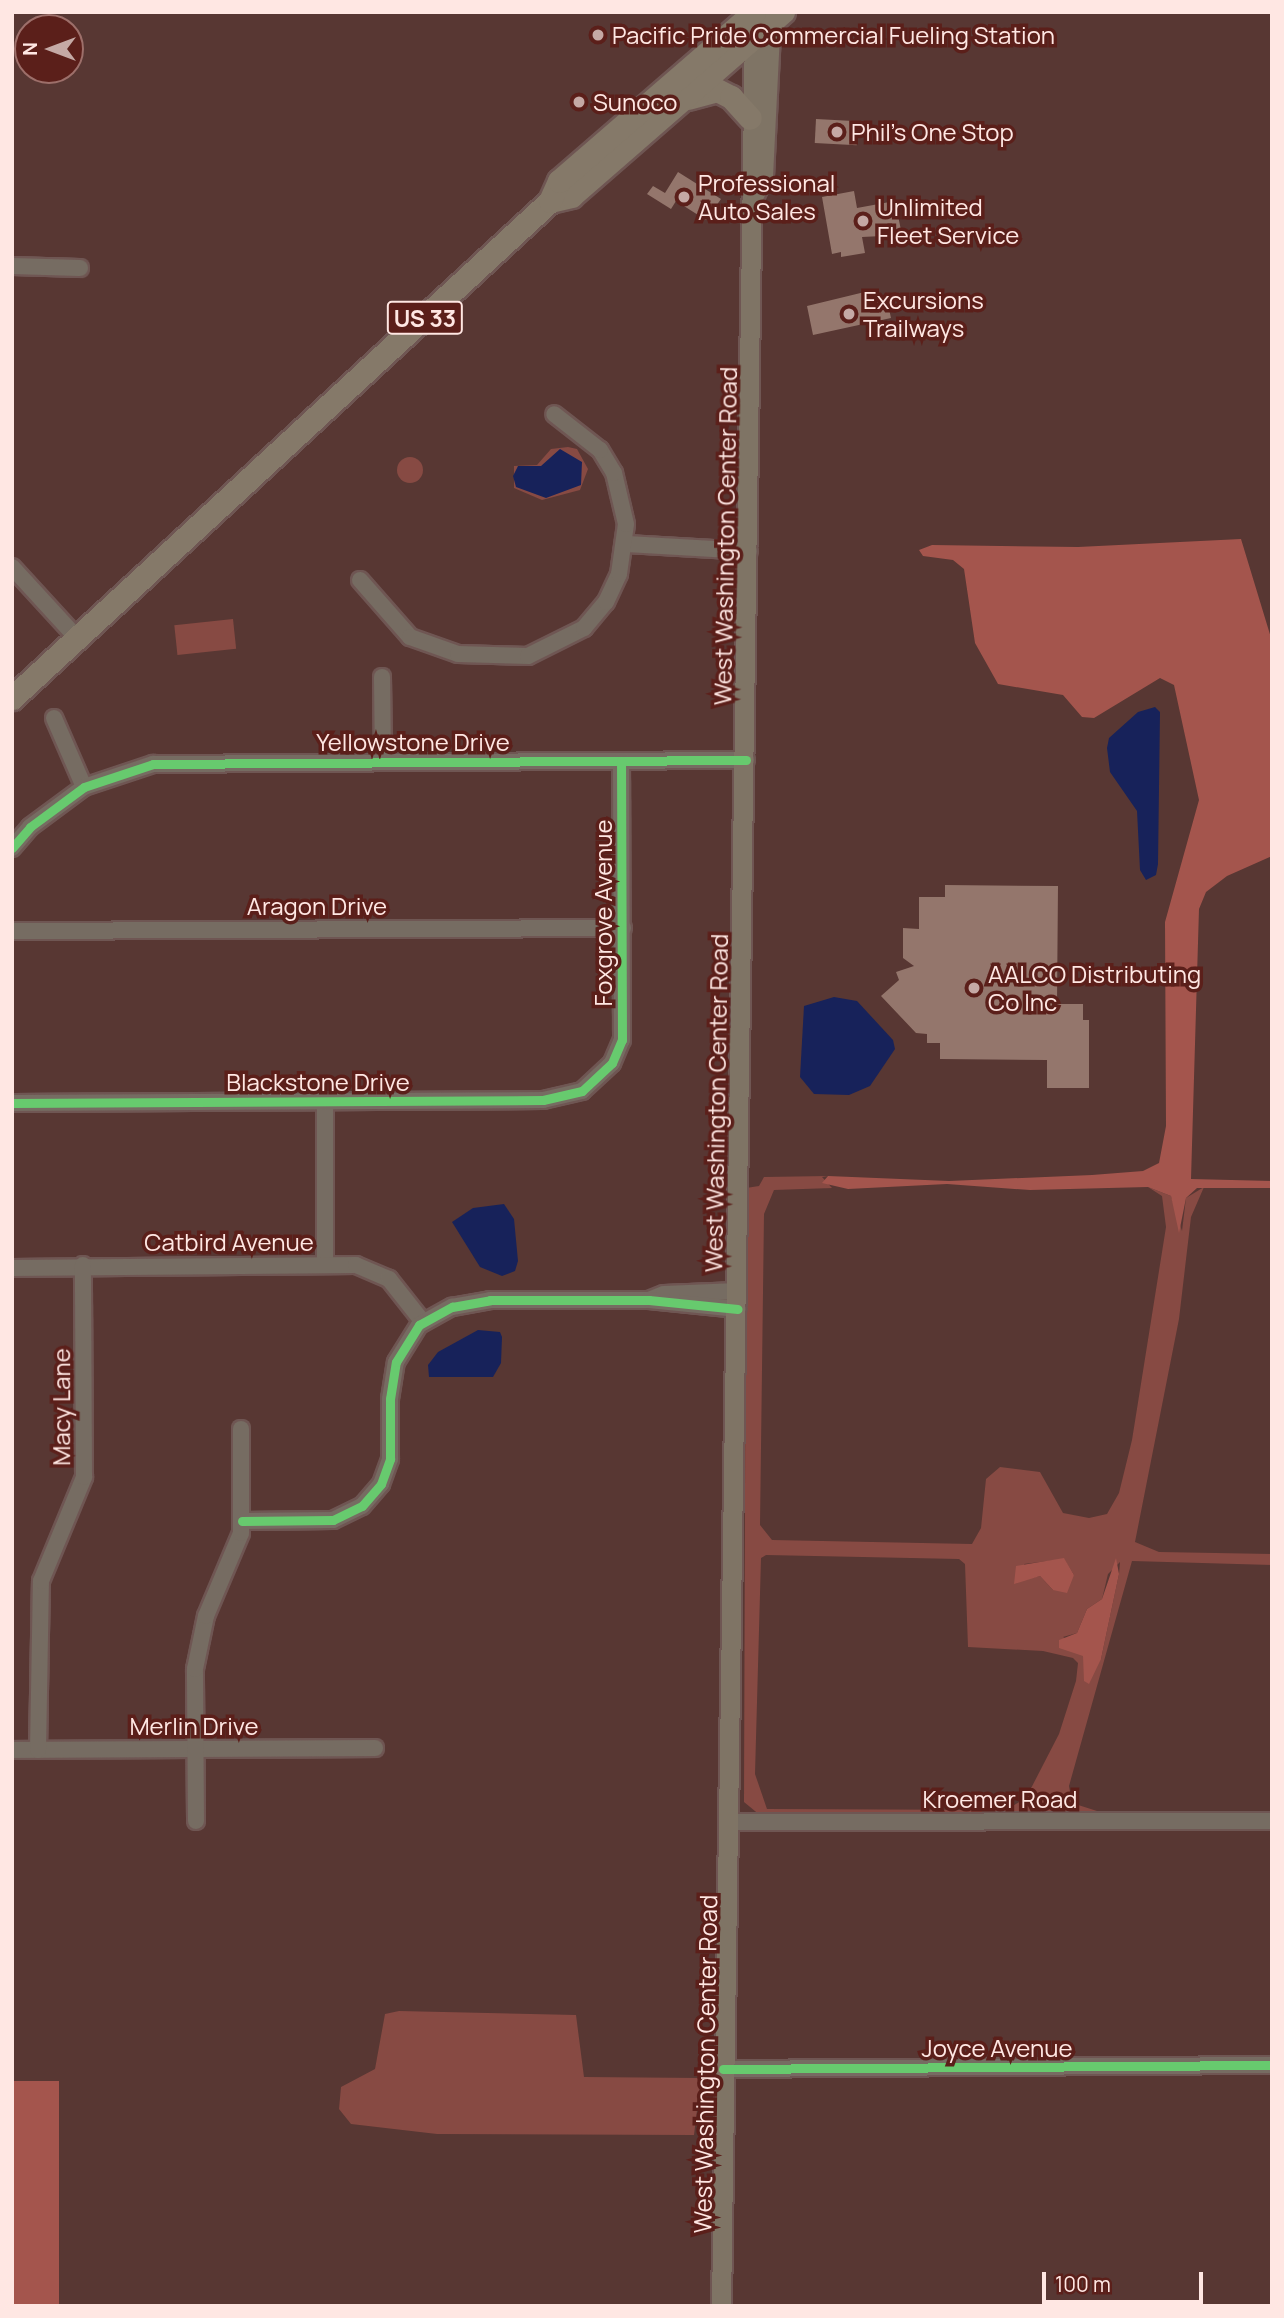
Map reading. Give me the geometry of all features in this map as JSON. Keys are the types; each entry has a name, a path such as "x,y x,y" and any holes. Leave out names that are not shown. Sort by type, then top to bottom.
{"highway":[{"name":"US 33","path":"550,201 571,196 675,103 753,39 767,14"},
{"name":"US 33","path":"12,698 79,639 550,201 559,181 767,14"},
{"path":"675,103 717,90 731,97 750,118"}],"main road":[{"name":"West Washington Center Road","path":"722,2306 723,2069 738,1300 754,195 763,176 767,14"},
{"name":"West Washington Center Road","path":"753,39 749,184 754,195"}],"street":[{"path":"12,266 80,268"},
{"path":"360,580 410,636 480,658 528,656 584,628 611,593 625,544 614,473 600,450 554,414"},
{"path":"625,544 749,551"},
{"path":"12,567 79,639"},
{"path":"382,677 383,762"},
{"path":"54,718 84,787"},
{"name":"Yellowstone Drive","path":"12,848 30,827 84,787 153,764 746,760"},
{"name":"Foxgrove Avenue","path":"612,1063 622,1040 621,761"},
{"name":"Aragon Drive","path":"12,931 623,928"},
{"name":"Blackstone Drive","path":"12,1103 557,1099 582,1091 612,1063"},
{"path":"325,1101 325,1264"},
{"name":"Catbird Avenue","path":"12,1268 83,1265 356,1265 379,1274 423,1322"},
{"name":"Macy Lane","path":"37,1750 41,1581 84,1477 83,1265"},
{"path":"242,1521 333,1520 354,1512 374,1494 390,1459 390,1399 396,1362 423,1322 477,1301 738,1300"},
{"path":"196,1821 198,1653 242,1521 241,1429"},
{"name":"Merlin Drive","path":"12,1750 375,1748"},
{"name":"Kroemer Road","path":"727,1822 1272,1821"},
{"name":"Joyce Avenue","path":"723,2069 1272,2066"}],"shaded area":[{"path":"551,449 577,449 588,469 580,490 542,500 514,488 514,466 537,465"},
{"path":"560,449 582,462 581,485 546,498 516,487 513,476 518,466 541,466"},
{"path":"410,457 419,461 423,470 419,479 410,483 401,479 397,470 401,461"},
{"path":"1241,539 1272,641 1272,856 1227,876 1206,892 1199,909 1191,1179 1272,1181 1272,1188 1197,1188 1186,1198 1179,1233 1171,1196 1148,1187 1030,1190 947,1184 848,1189 822,1183 828,1176 949,1181 1092,1175 1143,1171 1159,1163 1166,1126 1165,922 1199,800 1174,685 1160,678 1094,718 1082,717 1063,695 998,684 975,643 964,569 953,560 923,556 919,550 932,545 1078,547"},
{"path":"233,619 236,649 177,655 174,625"},
{"path":"1155,707 1160,712 1158,864 1156,875 1146,880 1140,870 1137,811 1110,772 1107,748 1109,738 1138,712"},
{"path":"834,997 857,1001 893,1040 895,1049 870,1086 849,1095 814,1094 800,1077 804,1006"},
{"path":"828,1176 822,1177 832,1188 774,1190 764,1214 760,1525 772,1540 972,1544 981,1528 986,1479 1000,1467 1040,1472 1063,1513 1089,1518 1107,1514 1119,1493 1132,1440 1166,1227 1162,1196 1148,1187 1171,1196 1182,1231 1186,1198 1204,1187 1191,1217 1179,1319 1135,1542 1159,1552 1272,1554 1272,1565 1132,1561 1069,1786 1072,1803 1097,1811 1272,1811 1272,1815 761,1816 744,1802 746,1188 759,1186 764,1177","holes":["766,1555 959,1559 965,1564 968,1647 1043,1651 1073,1658 1078,1663 1076,1681 1059,1734 1026,1798 1006,1810 767,1809 755,1774 761,1558","1064,1559 1074,1575 1053,1590 1040,1576 1031,1578 1024,1564","1120,1562 1101,1659 1063,1637 1077,1633 1087,1609 1102,1599 1108,1574"]},
{"path":"504,1204 514,1219 518,1261 515,1271 502,1276 480,1267 452,1222 473,1208"},
{"path":"478,1330 500,1332 502,1337 501,1363 493,1377 429,1377 428,1365 438,1352"},
{"path":"1064,1558 1074,1575 1067,1593 1053,1590 1040,1576 1014,1584 1016,1566"},
{"path":"1116,1558 1119,1574 1101,1659 1089,1684 1084,1681 1083,1656 1059,1648 1059,1640 1077,1633 1087,1609 1102,1599"},
{"path":"399,2011 576,2015 584,2077 701,2078 694,2135 437,2134 351,2124 339,2109 341,2087 375,2069 385,2014"},
{"path":"12,2081 59,2081 59,2306 12,2306"}],"building":[{"name":"Phil's One Stop","path":"816,119 858,121 857,145 815,143"},
{"name":"Professional Auto Sales","path":"678,172 721,199 706,220 676,201 671,209 647,194 653,186 665,193"},
{"name":"Unlimited Fleet Service","path":"854,191 857,208 895,201 902,235 862,237 865,253 841,257 841,252 832,254 822,197"},
{"name":"Excursions Trailways","path":"877,289 882,310 889,309 891,318 813,335 807,306"},
{"name":"AALCO Distributing Co Inc","path":"945,885 1058,886 1057,1004 1083,1004 1083,1020 1089,1020 1089,1088 1047,1088 1047,1060 940,1059 940,1043 927,1043 927,1034 916,1033 881,996 899,980 896,972 914,966 903,958 903,928 919,929 919,897 945,897"}],"cycle path":[{"path":"12,848 30,827 84,787 153,764 746,760"},
{"path":"12,1103 543,1100 582,1091 612,1063 622,1040 621,761"},
{"path":"242,1521 333,1520 362,1506 381,1484 390,1459 390,1399 396,1362 419,1325 452,1307 490,1300 649,1300 738,1309"},
{"path":"723,2069 1272,2065"}],"place":[{"name":"Pacific Pride Commercial Fueling Station","path":"598,35"},
{"name":"Sunoco","path":"579,102"},
{"name":"Phil's One Stop","path":"837,132"},
{"name":"Professional Auto Sales","path":"684,197"},
{"name":"Unlimited Fleet Service","path":"863,221"},
{"name":"Excursions Trailways","path":"849,314"},
{"name":"AALCO Distributing Co Inc","path":"974,988"}]}
